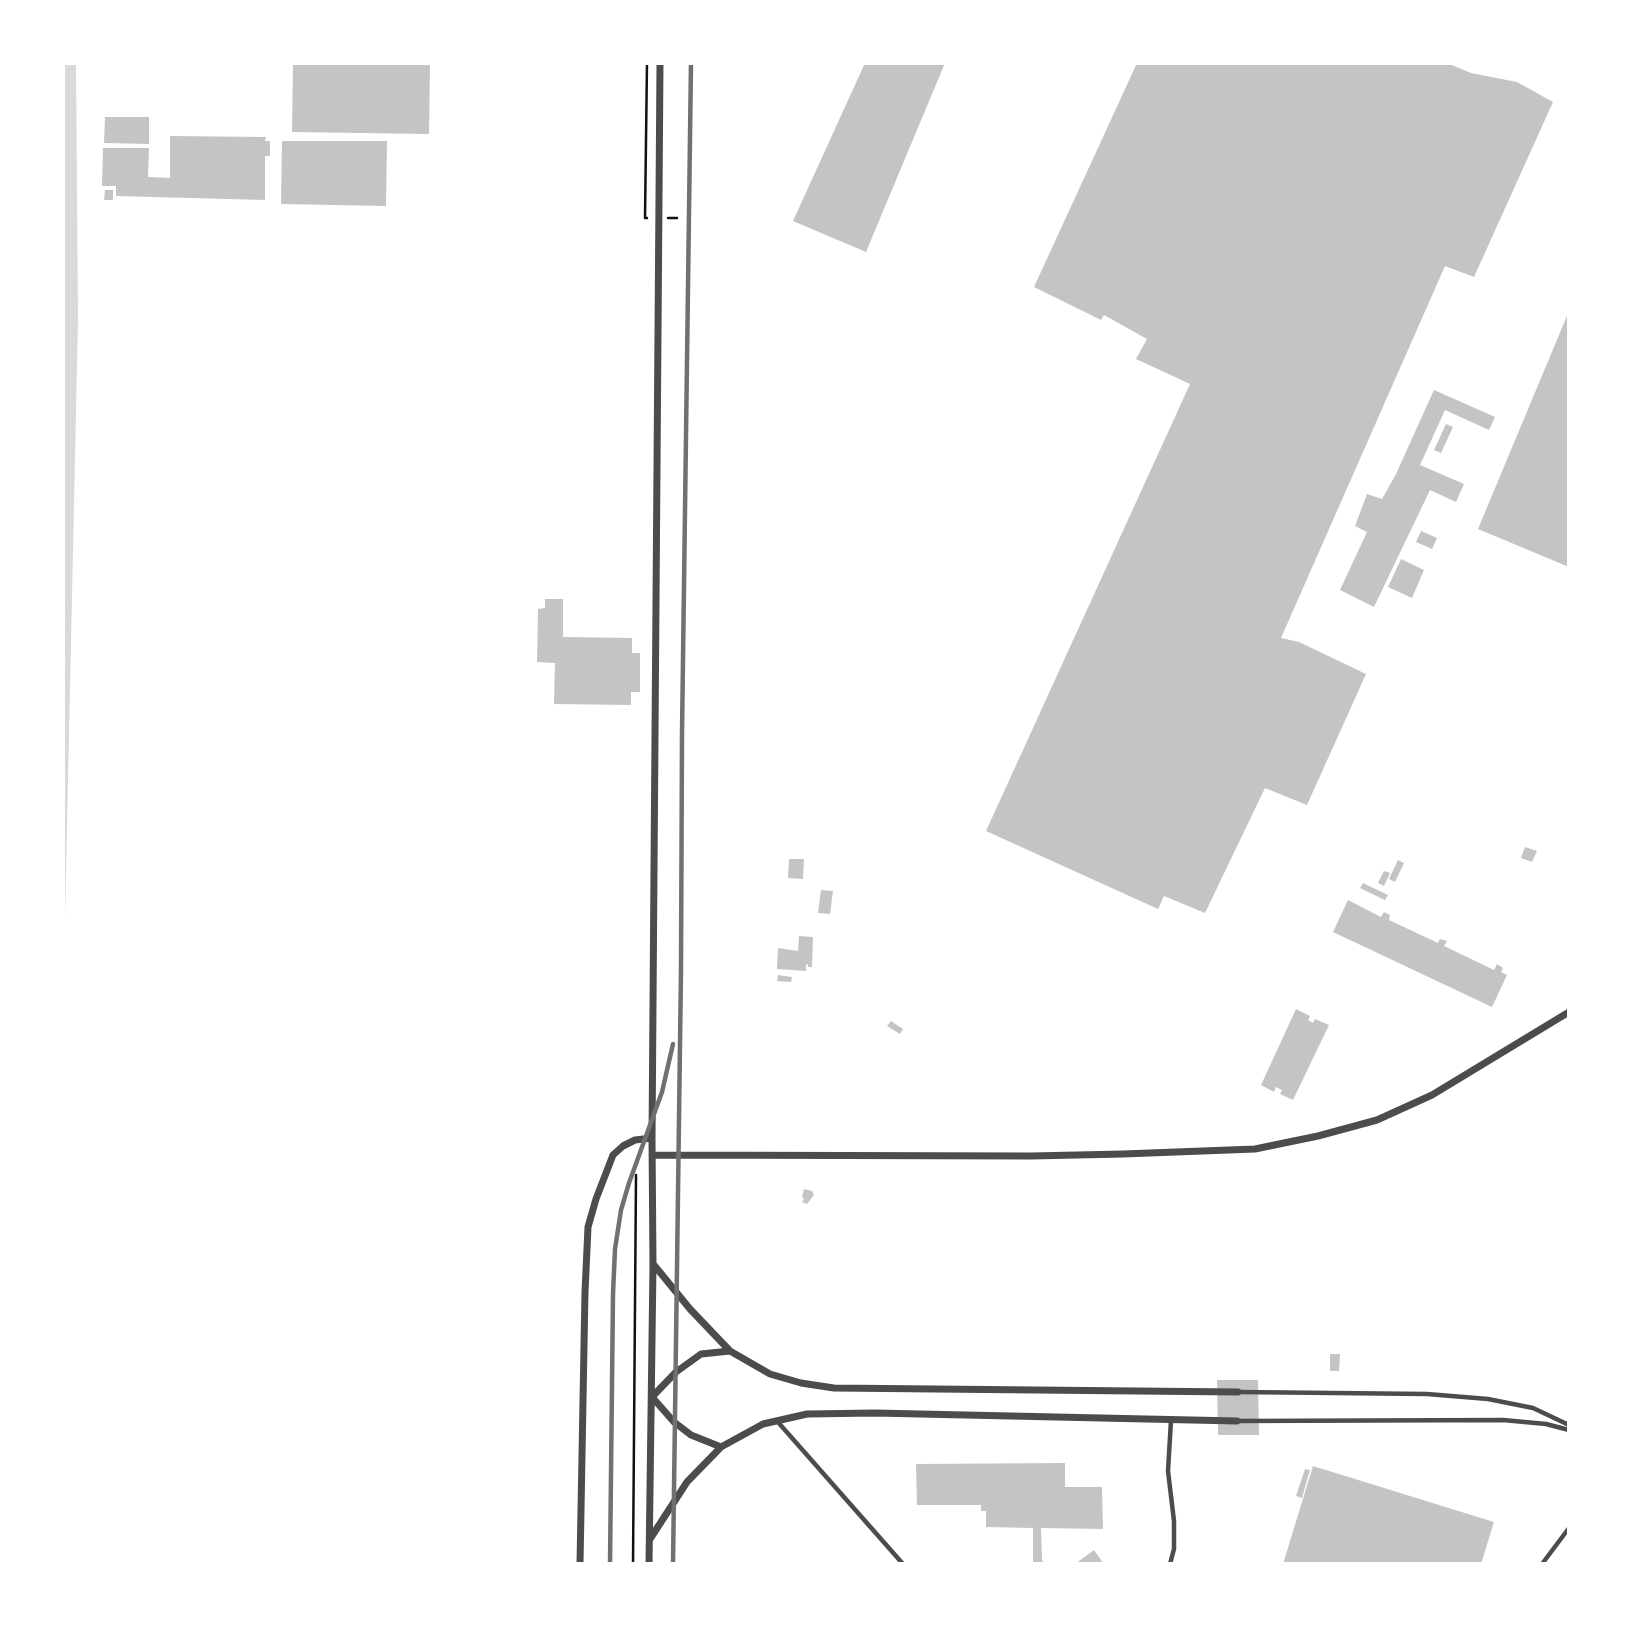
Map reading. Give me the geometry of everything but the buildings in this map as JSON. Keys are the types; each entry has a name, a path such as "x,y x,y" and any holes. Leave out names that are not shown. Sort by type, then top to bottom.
{"street":[{"path":"649,1564 660,63"},
{"path":"652,1155 1031,1156 1255,1149 1377,1120 1432,1095 1569,1012"},
{"path":"580,1564 588,1227 613,1155 635,1140 652,1138"},
{"path":"653,1265 730,1351 770,1374 802,1383 834,1388 1238,1392"},
{"path":"652,1397 676,1372 701,1354 730,1351"},
{"path":"652,1397 674,1423 691,1435 721,1447"},
{"path":"649,1539 687,1482 721,1447 763,1424 777,1421 807,1415 876,1413 1237,1421"}],"lane":[{"path":"1238,1392 1427,1394 1488,1399 1533,1408 1569,1428"},
{"path":"1170,1564 1174,1549 1174,1521 1168,1471 1171,1419"},
{"path":"1237,1421 1503,1420 1569,1428"},
{"path":"777,1421 904,1564"},
{"path":"1542,1564 1569,1528"}],"path":[{"path":"645,218 647,63"},
{"path":"633,1564 636,1175"}],"shaded area":[{"path":"63,63 76,63 78,319 63,1011"}],"railway":[{"path":"673,1564 691,63"},
{"path":"610,1564 615,1249 621,1210 662,1092 673,1044"}]}
